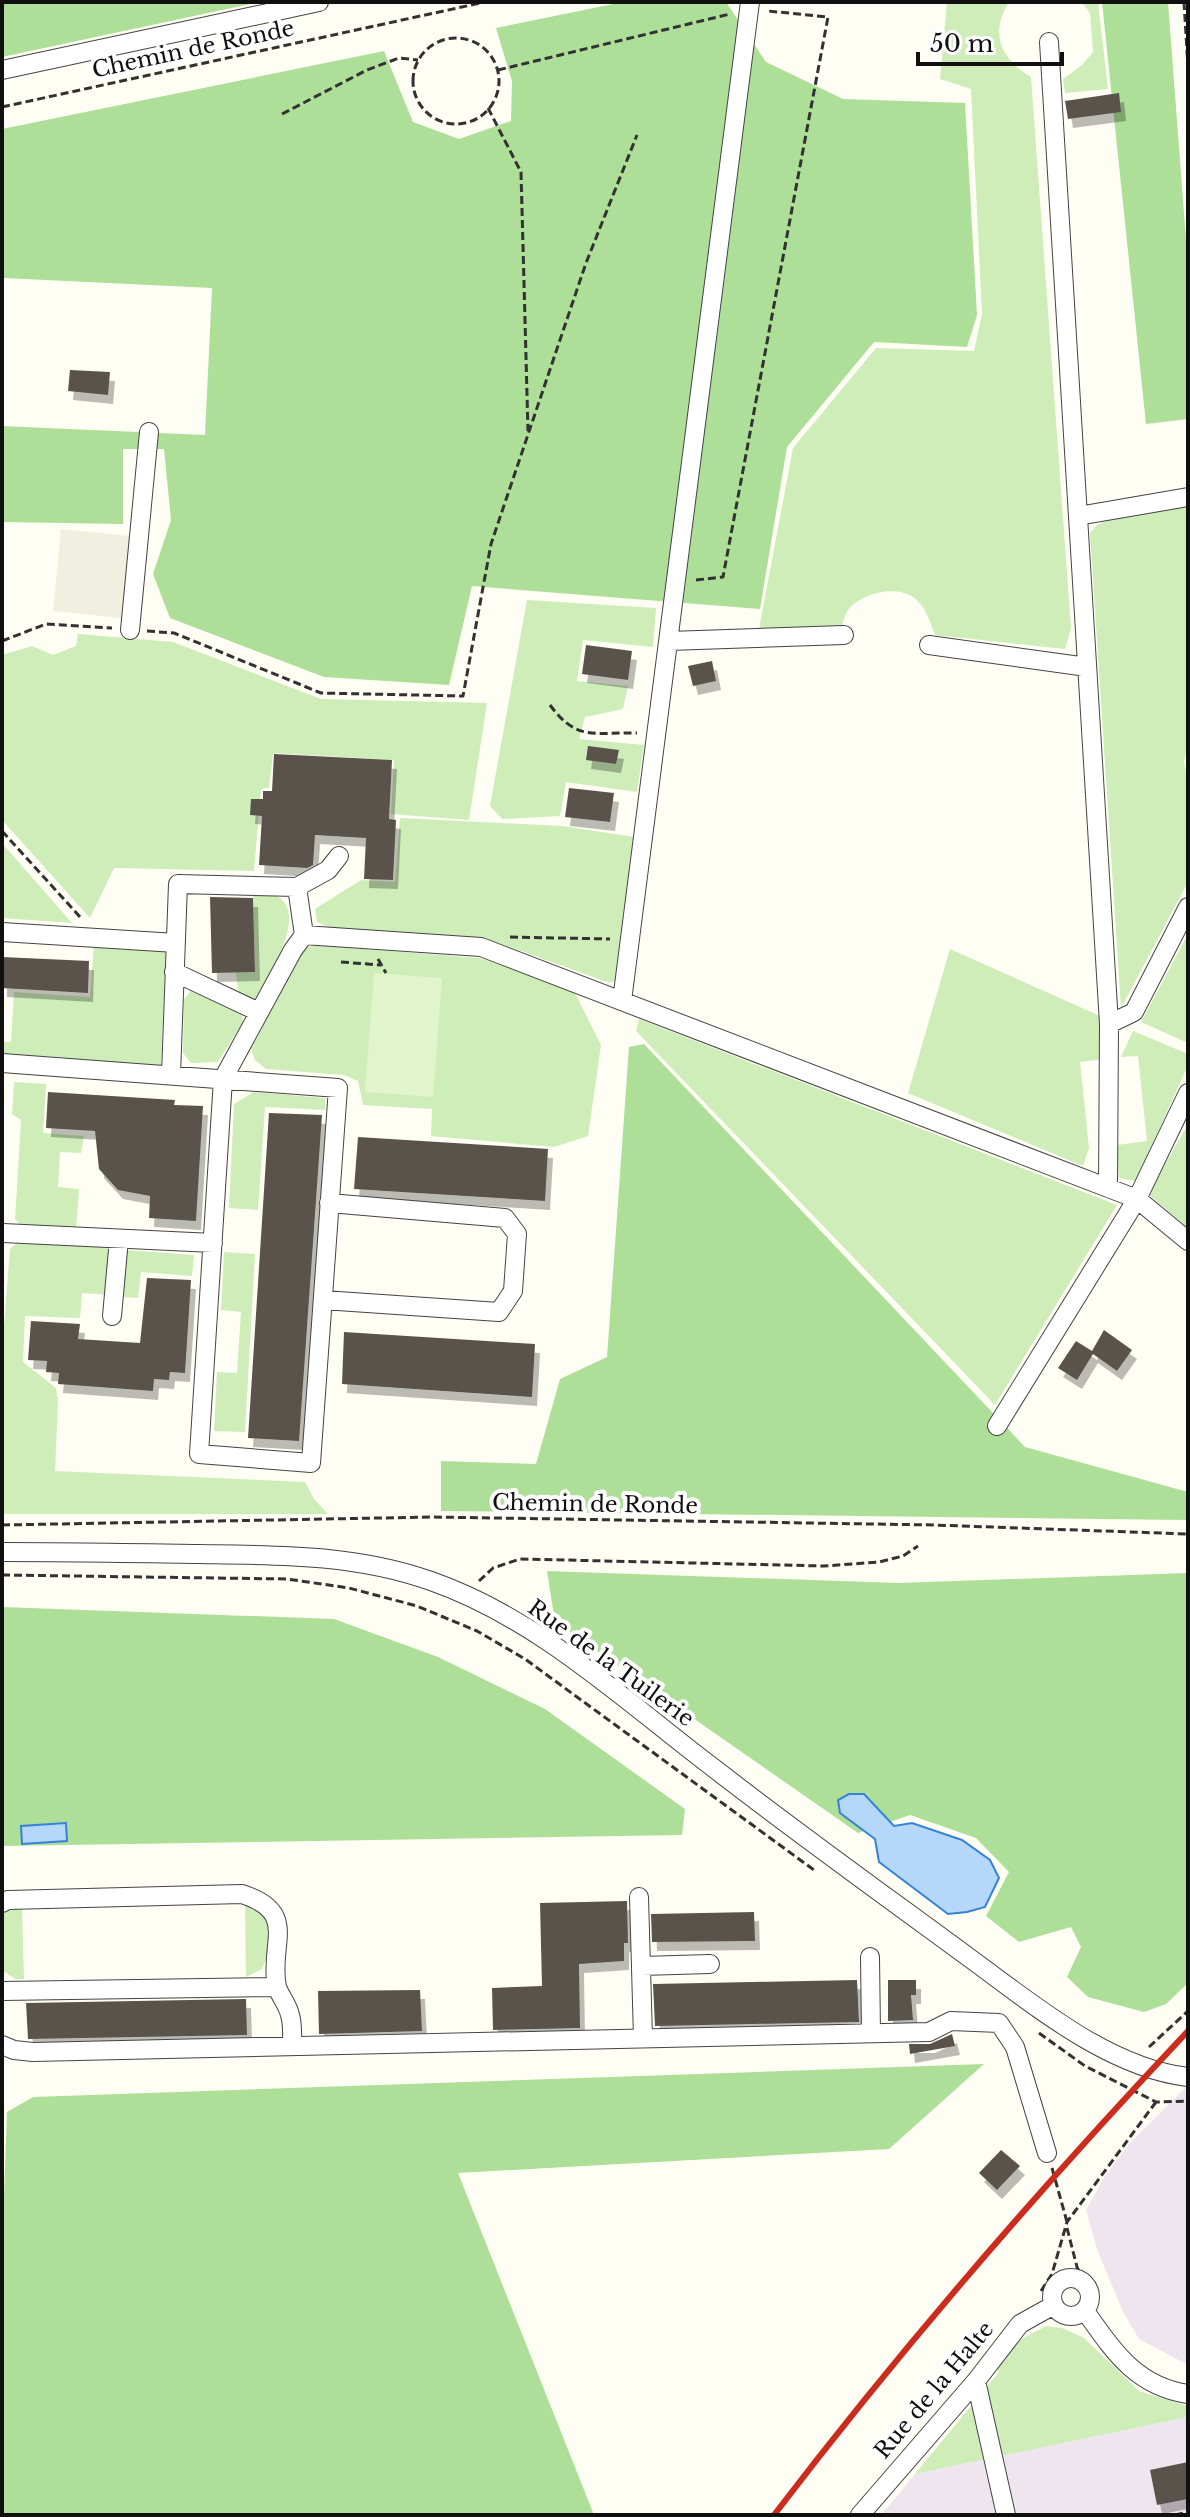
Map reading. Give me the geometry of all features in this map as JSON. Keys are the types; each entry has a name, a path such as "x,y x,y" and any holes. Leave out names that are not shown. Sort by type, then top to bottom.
{"street":[{"path":"2,70 319,2"},
{"path":"622,1001 750,6"},
{"path":"1049,42 1109,1024 1108,1188"},
{"path":"130,630 149,432"},
{"path":"1078,516 1188,497"},
{"path":"669,641 844,635"},
{"path":"929,645 1087,667"},
{"path":"171,1075 178,884 297,887 328,870 339,856"},
{"path":"2,1063 171,1075 223,1079 338,1088 311,1463 199,1454 223,1079 304,935 297,887"},
{"path":"1109,1024 1134,1012 1188,907"},
{"path":"2,932 176,943"},
{"path":"304,935 481,947 1137,1199 1188,1241"},
{"path":"174,972 259,1012"},
{"path":"997,1426 1137,1199 1188,1093"},
{"path":"323,1300 499,1312 513,1291 517,1234 505,1218 329,1203"},
{"path":"3,1233 213,1243"},
{"path":"112,1316 119,1239"},
{"name":"Rue de la Tuilerie","path":"2,1552 314,1555 374,1563 432,1581 466,1596 515,1621 562,1651 763,1806 1024,1998 1088,2040 1130,2061 1152,2070 1188,2077"},
{"path":"2,1903 242,1894 260,1900 271,1908 277,1921 277,1987 291,2016 292,2046"},
{"path":"639,1897 643,2038"},
{"path":"870,1957 871,2033"},
{"path":"641,1966 710,1964"},
{"path":"2,1991 277,1987"},
{"path":"2,2045 33,2052 929,2032 951,2021 999,2023 1024,1998"},
{"path":"999,2023 1015,2047 1047,2153"},
{"path":"1072,2277 1084,2282 1090,2293 1085,2311 1068,2316 1054,2305 1053,2292 1060,2282 1072,2277"},
{"name":"Rue de la Halte","path":"860,2515 976,2381 1020,2324 1054,2305"},
{"path":"1085,2311 1117,2356 1139,2376 1188,2394"},
{"path":"976,2381 1006,2515"}],"path":[{"name":"Chemin de Ronde","path":"2,107 485,2"},
{"path":"1184,2 1188,67"},
{"path":"498,70 750,6 828,17 723,577 676,582"},
{"path":"468,39 482,46 498,70 496,97 478,117 466,123 439,120 427,113 413,89 413,74 418,60 439,41 468,39"},
{"path":"282,114 367,70 399,58 418,60"},
{"path":"488,108 521,172 528,435"},
{"path":"2,641 46,624 174,633 321,693 463,696 491,544 586,263 637,135"},
{"path":"550,705 563,723 577,732 657,733"},
{"path":"2,831 99,939"},
{"path":"481,947 488,937 630,940"},
{"path":"341,962 381,965"},
{"name":"Chemin de Ronde","path":"2,1525 434,1517 918,1525 1188,1534"},
{"path":"466,1596 493,1568 520,1559 824,1566 879,1562 903,1556 918,1546"},
{"path":"2,1575 287,1579 349,1588 417,1606 477,1631 525,1659 815,1870"},
{"path":"1130,2061 1160,2039 1188,2011"},
{"path":"1067,2222 1156,2102"},
{"path":"1047,2153 1077,2267 1084,2282"},
{"path":"1020,2324 1052,2274 1067,2228"},
{"path":"1175,2515 1188,2512"}],"shaded area":[{"path":"61,529 139,537 131,619 53,611"},
{"path":"1188,2085 1188,2365 1139,2339 1123,2312 1097,2249 1086,2210 1105,2176 1129,2144"},
{"path":"1188,2417 1188,2515 881,2515 915,2474"}],"green space":[{"path":"2,2 260,2 2,57"},
{"path":"623,2 726,2 766,62 843,99 965,103 977,315 967,347 874,342 787,447 760,609 472,586 449,685 324,677 170,618 153,574 171,520 164,449 123,449 123,524 2,522 2,426 205,435 212,288 4,278 2,308 2,129 384,51 413,122 459,139 511,121 512,81 496,28"},
{"path":"947,2 1009,2 1000,25 1001,45 1012,62 1031,77 1071,628 1065,649 935,635 921,604 906,593 888,591 870,595 854,604 848,610 841,628 759,629 793,448 876,348 974,351 982,314 971,89 940,79"},
{"path":"1082,2 1098,2 1108,89 1065,93 1063,79 1093,52 1090,13"},
{"path":"1102,2 1168,2 1188,266 1188,419 1146,424"},
{"path":"1188,506 1188,744 1184,762 1188,783 1188,882 1121,1008 1090,533 1108,520"},
{"path":"527,600 656,608 653,647 583,640 577,681 628,686 623,709 585,717 579,739 644,745 637,792 566,782 560,816 502,819 490,806"},
{"path":"78,634 173,642 321,699 487,703 469,820 391,814 394,760 273,753 269,788 261,789 254,871 114,868 90,918 2,820 2,655 32,646 53,655 76,646"},
{"path":"400,818 562,826 635,837 619,979 610,983 499,943 471,937 334,930 317,922 315,909 361,880 395,882"},
{"path":"2,843 72,923 2,918"},
{"path":"253,892 278,897 286,906 289,917 284,945 259,995 253,1000 239,996 236,972 255,971"},
{"path":"1188,934 1188,1043 1141,1022"},
{"path":"314,945 479,958 573,989 601,1045 588,1136 554,1147 431,1136 432,1109 363,1105 358,1081 344,1075 266,1069 255,1060 251,1050 302,949"},
{"path":"94,946 166,951 161,1066 2,1056 2,1042 11,1042 14,992 90,997"},
{"path":"950,949 1100,1016 1103,1059 1080,1062 1089,1148 1083,1166 908,1093"},
{"path":"374,973 442,978 433,1097 365,1092"},
{"path":"191,991 242,1015 243,1022 218,1062 191,1063 183,1053 184,999"},
{"path":"639,1019 1117,1205 995,1405 636,1031"},
{"path":"1133,1031 1188,1054 1188,1065 1136,1181 1119,1178 1117,1145 1147,1141 1138,1056 1121,1057"},
{"path":"644,1044 1025,1447 1188,1492 1188,1520 441,1511 441,1461 536,1464 560,1379 607,1357 629,1047"},
{"path":"14,1082 46,1084 43,1133 84,1136 81,1153 60,1152 58,1187 79,1189 76,1230 22,1227 15,1219 21,1120 12,1114"},
{"path":"254,1092 325,1098 325,1110 265,1107 258,1210 229,1208 234,1104"},
{"path":"1188,1124 1188,1228 1148,1194"},
{"path":"18,1242 113,1248 109,1295 82,1293 80,1318 25,1316 23,1362 56,1388 55,1471 305,1482 314,1499 328,1514 2,1514 2,1353 10,1249"},
{"path":"125,1250 194,1255 192,1276 141,1272 138,1298 121,1297"},
{"path":"224,1252 255,1254 245,1432 214,1431 217,1372 237,1373 241,1312 221,1310"},
{"path":"547,1571 898,1583 1188,1573 1188,1983 1166,2004 1144,2012 1088,1997 1067,1977 1081,1947 1071,1927 1019,1942 986,1916 1009,1872 976,1838 910,1815 858,1833 555,1622"},
{"path":"2,1607 334,1619 438,1657 545,1709 685,1809 682,1835 2,1846"},
{"path":"245,1905 261,1914 267,1924 269,1951 262,1969 246,1977"},
{"path":"22,1908 24,1979 15,1979 2,1970 2,1915"},
{"path":"984,2064 889,2149 458,2173 594,2515 2,2515 2,2252 7,2112 33,2097"},
{"path":"1046,2326 1062,2328 1084,2338 1139,2391 1188,2406 1188,2417 915,2474 999,2372 997,2368 1016,2342"}],"water":[{"path":"849,1794 864,1794 894,1826 912,1823 962,1840 990,1860 999,1878 985,1907 948,1914 879,1862 875,1839 840,1813 838,1800"},
{"path":"66,1823 67,1841 22,1844 21,1826"}],"building":[{"path":"1119,93 1121,112 1068,119 1065,101"},
{"path":"70,370 110,372 108,395 68,391"},
{"path":"586,645 632,651 628,680 582,674"},
{"path":"712,661 716,681 693,686 688,666"},
{"path":"588,746 619,750 616,764 586,760"},
{"path":"274,754 392,760 389,819 396,820 393,880 364,879 366,838 315,835 313,865 307,868 259,865 262,816 250,815 251,799 263,799 263,791 272,791"},
{"path":"569,788 614,793 610,822 565,817"},
{"path":"210,897 253,898 255,972 212,973"},
{"path":"2,957 89,961 88,993 2,988"},
{"path":"48,1092 175,1100 174,1105 203,1106 196,1221 149,1218 150,1196 118,1190 99,1169 95,1131 46,1128"},
{"path":"269,1113 322,1115 299,1441 248,1438"},
{"path":"358,1137 548,1149 545,1201 354,1189"},
{"path":"147,1278 191,1280 185,1373 170,1372 169,1380 154,1379 153,1391 58,1384 59,1373 46,1372 47,1361 28,1360 31,1321 80,1324 78,1339 140,1343"},
{"path":"1104,1330 1132,1350 1117,1371 1093,1354 1077,1380 1058,1368 1076,1341 1092,1351"},
{"path":"344,1332 535,1344 532,1397 342,1384"},
{"path":"627,1901 628,1943 624,1943 624,1961 579,1964 580,2028 493,2030 492,1988 542,1986 540,1903"},
{"path":"754,1912 755,1941 652,1942 651,1914"},
{"path":"857,1980 859,2022 655,2026 653,1984"},
{"path":"888,1980 916,1980 916,1995 911,1995 913,2020 888,2021"},
{"path":"420,1990 422,2031 319,2034 318,1991"},
{"path":"246,1999 247,2035 28,2039 26,2003"},
{"path":"952,2034 955,2046 910,2054 909,2044 930,2044"},
{"path":"1001,2150 1020,2166 997,2190 979,2173"},
{"path":"1188,2462 1188,2499 1157,2505 1150,2470"}],"railway":[{"path":"774,2515 975,2268 1188,2031"}]}
